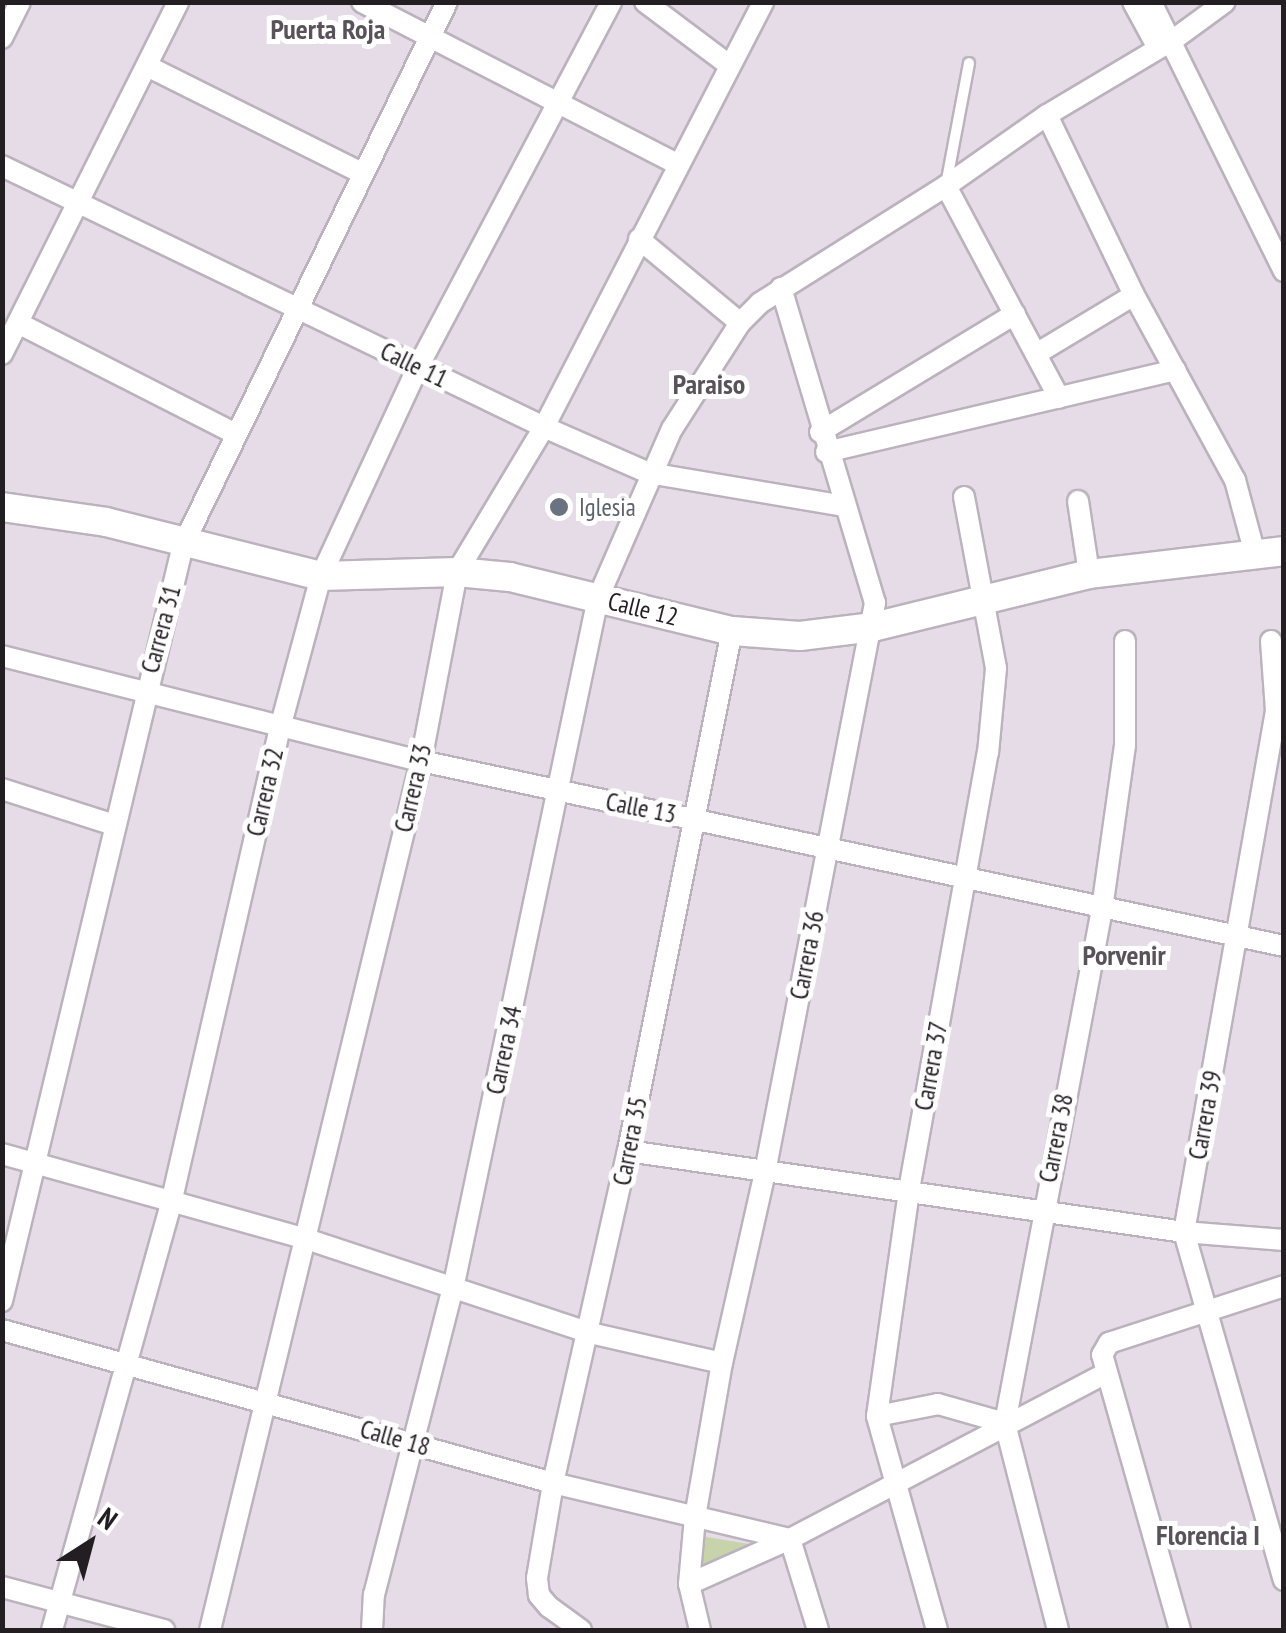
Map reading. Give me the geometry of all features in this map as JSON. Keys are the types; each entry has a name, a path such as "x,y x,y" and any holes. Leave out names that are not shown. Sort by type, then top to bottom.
{"street":[{"path":"2,38 20,2"},
{"path":"2,354 178,2"},
{"path":"362,2 676,164"},
{"name":"Carrera 31","path":"2,1301 144,693 183,545 234,432 447,2"},
{"name":"Carrera 32","path":"52,1630 172,1198 280,728 320,576 418,367 556,99 611,2"},
{"path":"644,2 729,65"},
{"name":"Carrera 33","path":"210,1630 421,761 457,572 544,427 676,164 764,2"},
{"path":"1133,2 1165,44 1276,238 1284,271"},
{"path":"1151,2 1165,44"},
{"name":"Carrera 34","path":"372,1630 374,1596 454,1284 598,598 650,473 693,392 740,324 781,288 946,186 1047,115 1165,44 1224,2"},
{"path":"147,66 362,173"},
{"path":"1047,115 1134,294 1235,480 1255,554"},
{"name":"Calle 11","path":"2,166 544,427 650,473 844,506"},
{"path":"946,186 1059,398"},
{"path":"640,239 740,324"},
{"name":"Carrera 36","path":"700,1630 689,1584 695,1517 722,1362 765,1172 873,627 870,583 823,442 781,288"},
{"path":"1036,354 1134,294"},
{"path":"823,442 1015,314"},
{"path":"18,323 234,432"},
{"path":"823,442 1059,398 1175,370"},
{"name":"Carrera 37","path":"937,1630 877,1416 909,1190 988,753 994,686 986,598 964,497"},
{"path":"1078,500 1089,574"},
{"name":"Calle 12","path":"2,507 106,522 183,545 320,576 457,572 510,577 732,631 800,636 873,627 1089,574 1284,551"},
{"name":"Carrera 35","path":"581,1630 539,1595 537,1578 552,1484 590,1333 732,631"},
{"name":"Carrera 38","path":"1058,1630 1005,1423 1042,1209 1102,909 1124,745 1125,640"},
{"name":"Carrera 39","path":"1271,641 1276,711 1184,1232 1284,1580"},
{"name":"Calle 13","path":"2,656 421,761 1284,946"},
{"path":"2,789 114,825"},
{"path":"628,1152 1184,1232 1284,1240"},
{"path":"2,1154 172,1198 454,1284 590,1333 722,1362"},
{"path":"1180,1630 1104,1374 1102,1356 1108,1342 1208,1307 1284,1286"},
{"name":"Calle 18","path":"2,1330 266,1400 552,1484 790,1538"},
{"path":"689,1584 790,1538 1104,1374"},
{"path":"877,1416 938,1404 1005,1423"},
{"path":"790,1538 818,1630"},
{"path":"2,1586 164,1630"}],"lane":[{"path":"946,186 969,64"}],"green space":[{"path":"700,1536 755,1545 696,1573"}],"place":[{"name":"Iglesia","path":"559,507"}],"district":[{"name":"Puerta Roja","path":"328,29"},
{"name":"Paraiso","path":"709,384"},
{"name":"Porvenir","path":"1124,955"},
{"name":"Florencia I","path":"1208,1535"}]}
